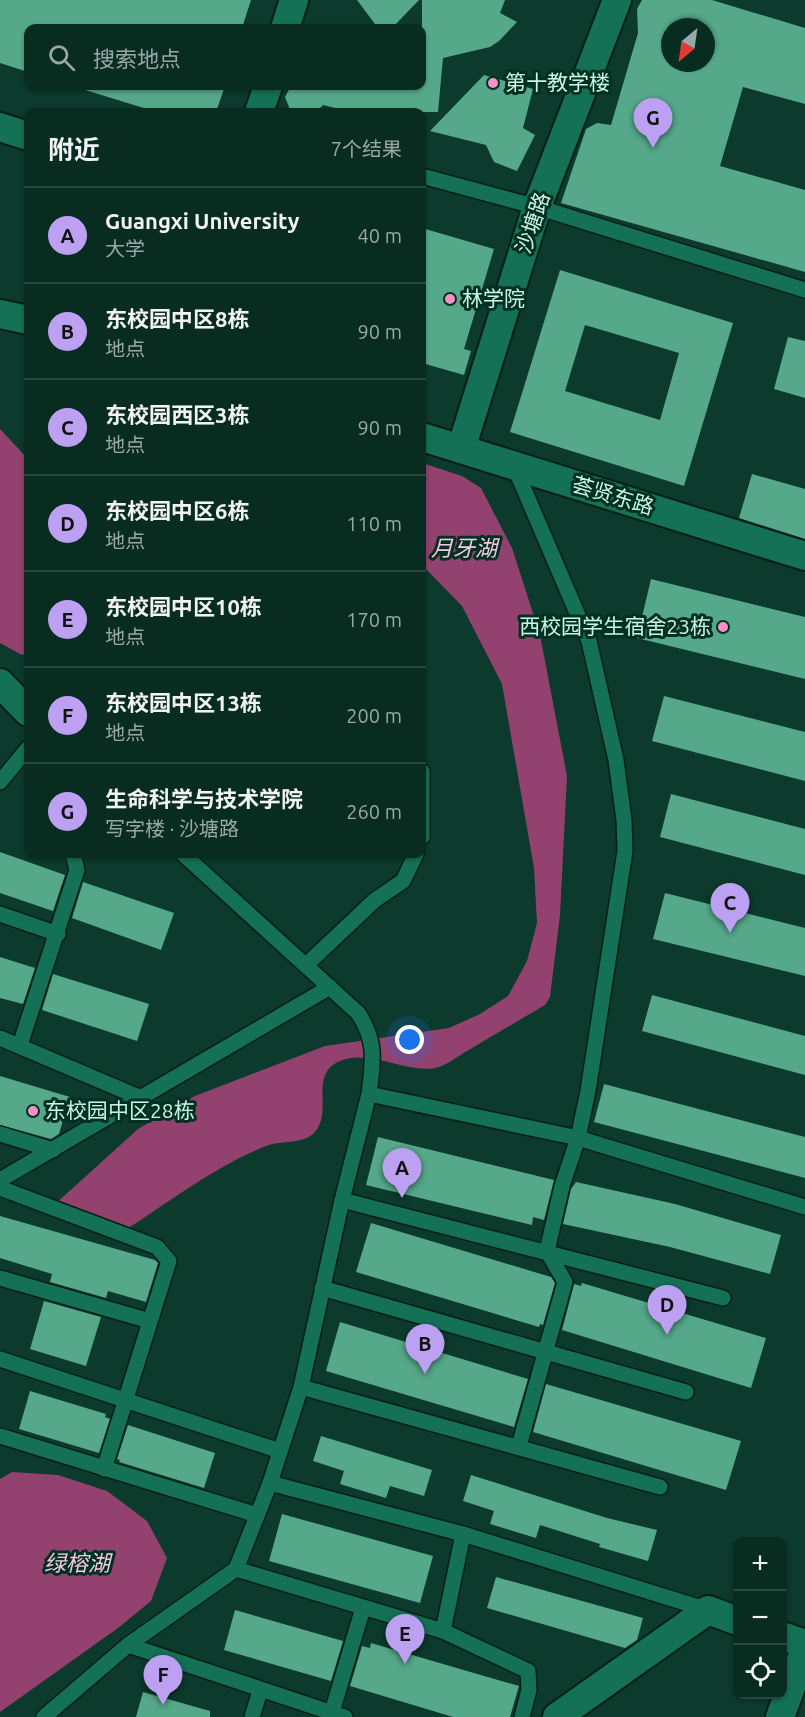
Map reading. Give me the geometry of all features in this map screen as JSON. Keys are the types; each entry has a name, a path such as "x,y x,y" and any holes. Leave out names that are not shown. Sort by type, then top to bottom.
{"street":[{"path":"286,24 294,0"},
{"name":"沙塘路","path":"461,449 537,207 617,0"},
{"path":"260,108 267,90"},
{"path":"0,127 24,135"},
{"path":"0,314 24,319"},
{"name":"荟贤东路","path":"426,438 805,556"},
{"path":"0,683 24,708"},
{"path":"557,1717 708,1611 733,1619"},
{"path":"787,1637 805,1644"},
{"path":"780,1717 805,1649"}],"lane":[{"path":"426,177 537,207 805,290"},
{"path":"514,465 589,641 614,749 624,820 625,851 578,1138 562,1186 547,1251 565,1282 547,1354 519,1446"},
{"path":"0,782 24,753"},
{"path":"20,1045 77,870 74,858"},
{"path":"44,1717 128,1645 236,1569 270,1483 301,1387 342,1200 369,1094 373,1066 370,1030 358,1013 187,858"},
{"path":"306,965 375,900 403,881 414,858"},
{"path":"0,914 58,934"},
{"path":"0,1180 330,987"},
{"path":"0,1038 141,1098"},
{"path":"369,1094 578,1138 805,1207"},
{"path":"0,1134 53,1150"},
{"path":"0,1188 157,1247 169,1261 169,1269 150,1321 104,1469"},
{"path":"342,1200 723,1298"},
{"path":"0,1278 150,1321"},
{"path":"322,1288 686,1392"},
{"path":"0,1359 280,1451"},
{"path":"301,1387 660,1486"},
{"path":"0,1436 257,1515"},
{"path":"270,1483 463,1534 708,1611"},
{"path":"443,1631 463,1534"},
{"path":"236,1569 443,1631 528,1671 529,1690 522,1717"},
{"path":"128,1645 260,1691 339,1715 363,1608"},
{"path":"252,1717 260,1691"}],"water":[{"path":"0,429 24,455 24,654 0,643"},
{"name":"月牙湖","path":"426,464 462,476 481,488 512,548 540,635 567,776 560,915 550,997 545,1005 439,1067 416,1068 364,1058 340,1061 325,1075 320,1125 309,1137 272,1144 247,1154 192,1186 122,1232 53,1206 138,1129 195,1096 325,1046 449,1028 480,1014 508,996 527,961 537,923 534,868 502,684 462,606 426,569"},
{"name":"绿榕湖","path":"12,1472 58,1475 107,1491 147,1521 167,1558 151,1601 118,1628 0,1712 0,1479"}],"building":[{"path":"0,0 251,0 243,24 24,24 24,71 0,63"},
{"path":"357,0 419,0 396,24 375,24"},
{"path":"422,0 505,0 500,13 517,22 490,47 443,58 438,112 426,112 426,108 335,108 323,105 320,108 289,108 285,97 289,90 426,90 426,24 422,24"},
{"path":"642,0 712,0 805,28 805,104 743,87 720,166 805,190 805,272 561,203 586,129 597,123 611,125 638,33 637,9"},
{"path":"484,75 533,89 523,128 535,135 517,171 494,162 486,145 430,131"},
{"path":"85,90 224,90 217,108 144,108"},
{"name":"林学院","path":"426,229 494,249 464,349 471,351 464,375 426,364"},
{"path":"560,270 733,323 684,486 510,432","holes":["585,325 679,353 660,420 565,391"]},
{"path":"788,337 805,341 805,398 774,389"},
{"path":"752,474 805,489 805,539 739,518"},
{"name":"西校园学生宿舍23栋","path":"651,579 805,617 805,679 637,638"},
{"path":"664,696 805,732 805,781 652,741"},
{"path":"671,794 805,829 805,875 660,837"},
{"path":"0,852 65,875 53,911 0,893"},
{"path":"83,882 174,913 161,950 72,918"},
{"path":"665,893 805,928 805,976 653,939"},
{"path":"0,957 35,968 23,1004 0,998"},
{"path":"53,974 149,1004 137,1041 42,1010"},
{"path":"652,995 805,1036 805,1075 642,1031"},
{"name":"东校园中区28栋","path":"0,1076 70,1097 59,1134 51,1139 0,1125"},
{"path":"604,1084 805,1137 805,1178 594,1122"},
{"path":"378,1137 554,1180 544,1220 533,1217 532,1225 366,1185"},
{"path":"576,1182 675,1204 781,1235 770,1274 670,1247 563,1224 571,1189"},
{"path":"0,1216 155,1260 158,1263 146,1302 108,1291 106,1298 50,1282 52,1274 0,1258"},
{"path":"371,1223 551,1277 555,1283 543,1325 540,1324 539,1327 356,1272"},
{"path":"582,1283 766,1338 751,1388 562,1330 574,1284 581,1286"},
{"path":"44,1301 101,1317 86,1366 30,1349"},
{"path":"340,1322 528,1379 514,1427 326,1371"},
{"path":"546,1384 741,1441 726,1490 533,1432"},
{"path":"30,1391 106,1414 105,1417 110,1419 99,1453 19,1429"},
{"path":"128,1425 215,1453 204,1488 119,1462 120,1460 117,1459"},
{"path":"321,1436 432,1470 424,1496 390,1486 386,1498 340,1484 344,1471 313,1461"},
{"path":"471,1475 607,1518 657,1530 648,1561 599,1547 600,1544 540,1525 536,1538 490,1524 494,1511 463,1501"},
{"path":"282,1514 433,1556 420,1603 269,1561"},
{"path":"496,1577 643,1618 637,1640 625,1648 487,1608"},
{"path":"235,1610 343,1641 331,1681 224,1650"},
{"path":"371,1643 519,1686 510,1717 453,1717 350,1686 362,1646 370,1648"},
{"path":"143,1692 210,1711 210,1717 136,1717"}],"place":[{"name":"第十教学楼","path":"493,83"},
{"name":"生命科学与技术学院","path":"653,148"},
{"name":"林学院","path":"450,299"},
{"name":"西校园学生宿舍23栋","path":"723,627"},
{"name":"东校园西区3栋","path":"730,933"},
{"name":"东校园中区28栋","path":"33,1111"},
{"name":"Guangxi University","path":"402,1198"},
{"name":"东校园中区6栋","path":"667,1335"},
{"name":"东校园中区8栋","path":"425,1374"},
{"name":"东校园中区10栋","path":"405,1664"},
{"name":"东校园中区13栋","path":"163,1705"}]}
